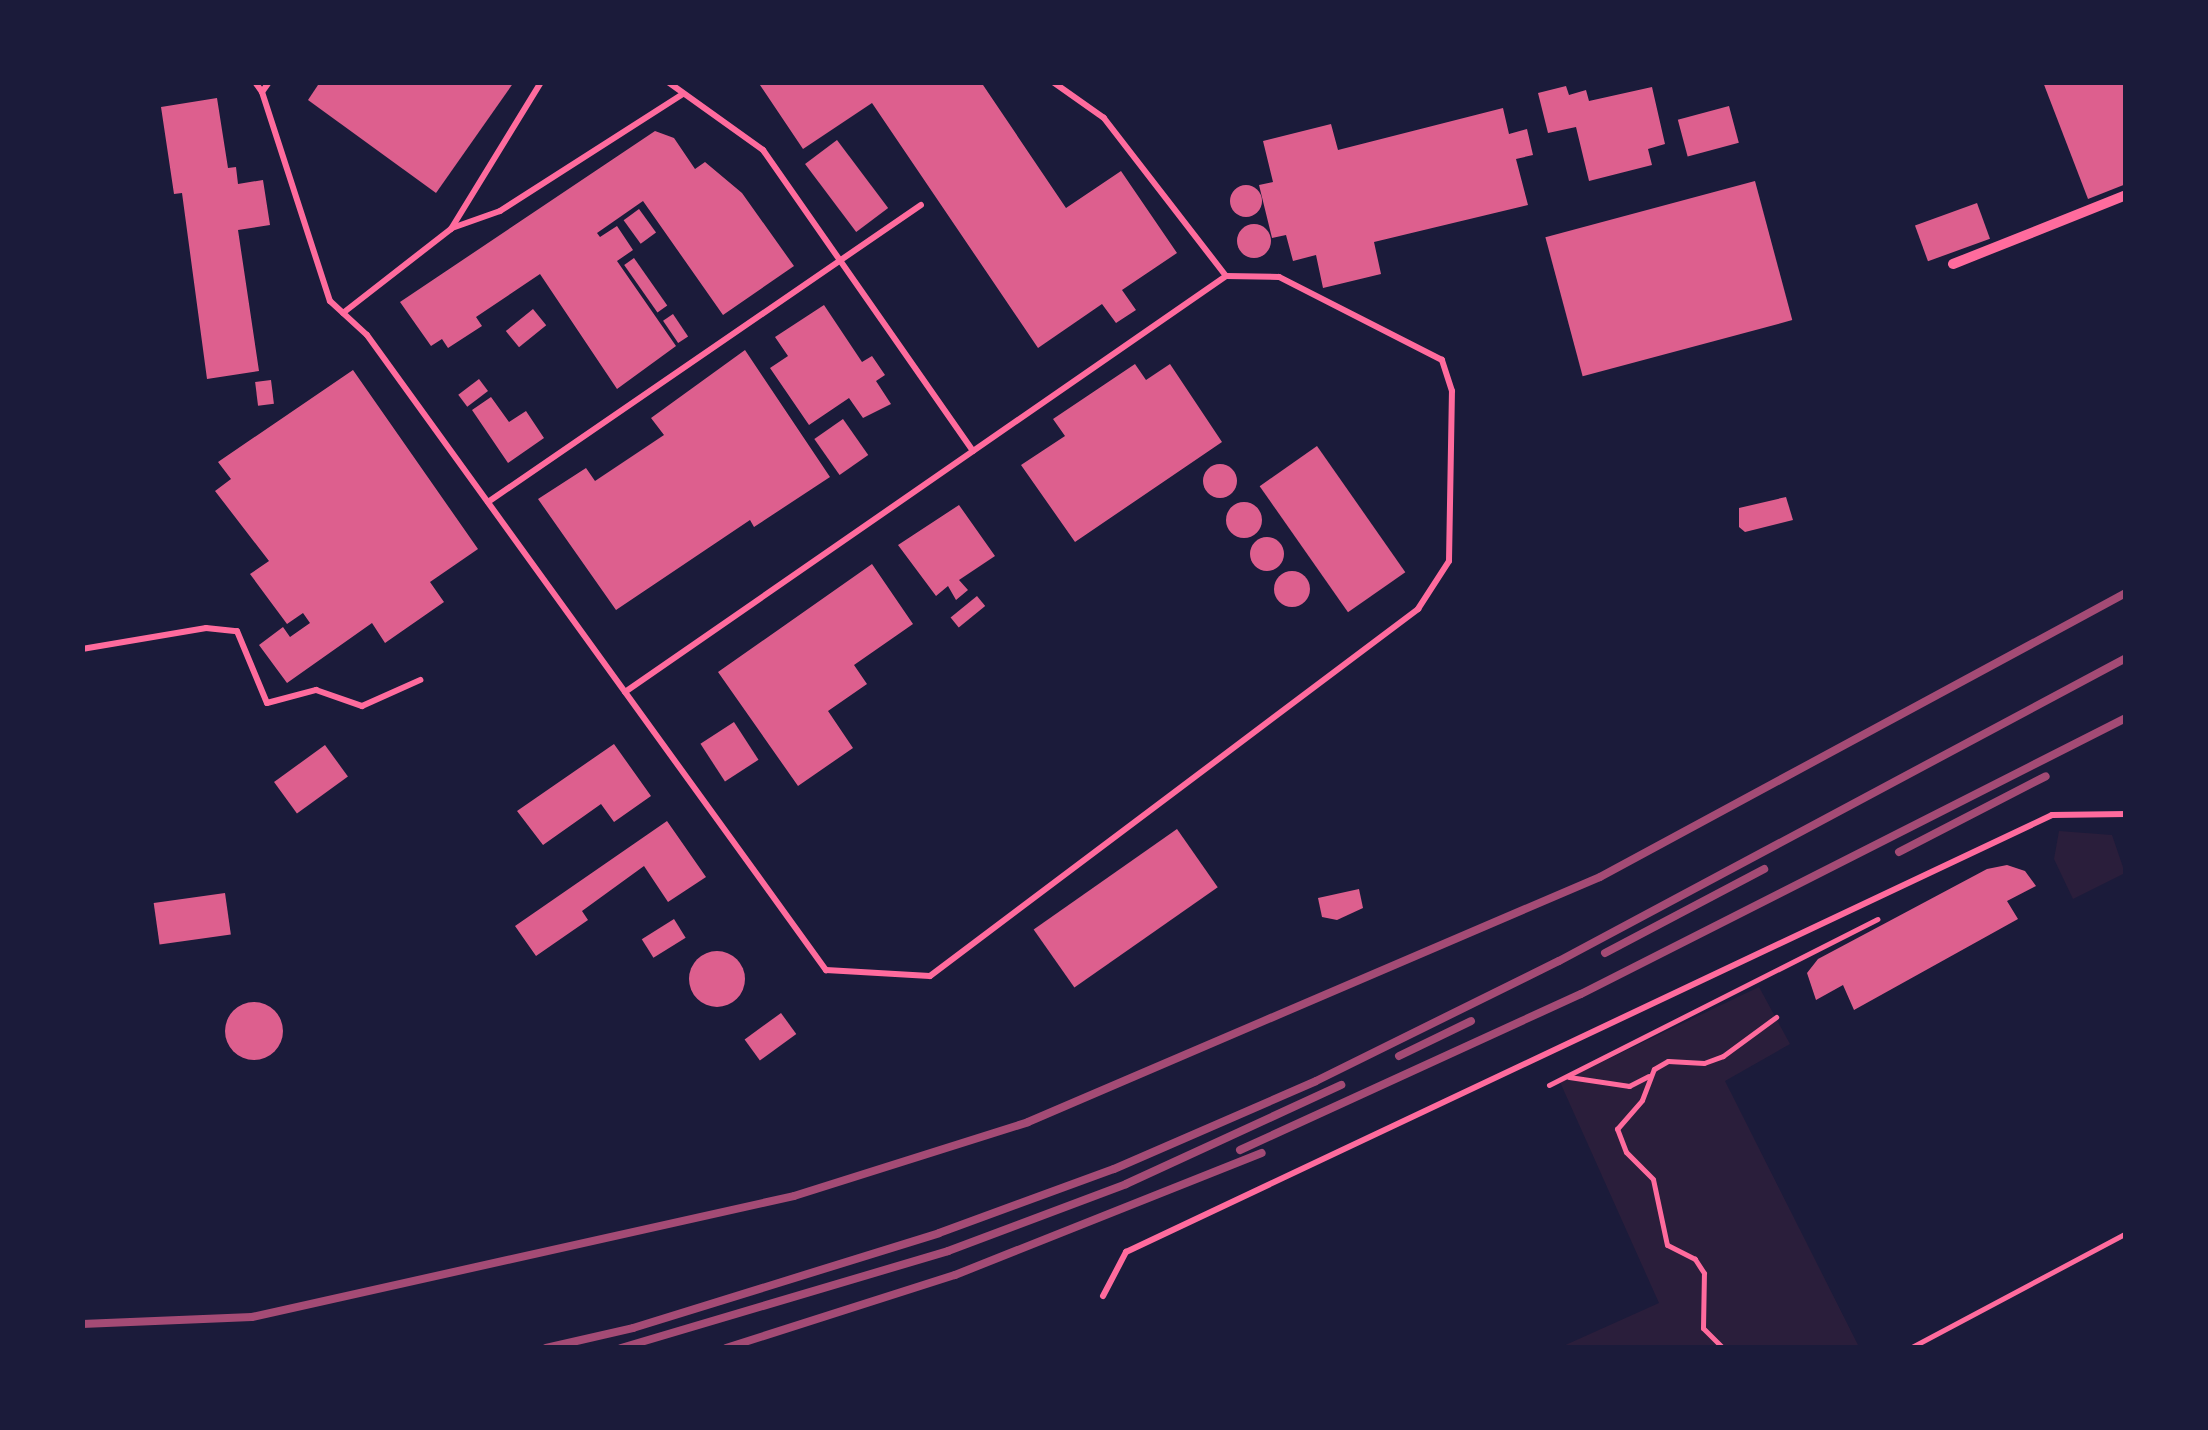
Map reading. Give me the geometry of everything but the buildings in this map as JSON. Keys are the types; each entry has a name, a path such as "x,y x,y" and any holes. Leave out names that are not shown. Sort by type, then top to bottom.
{"street":[{"path":"1953,264 2126,195"}],"lane":[{"path":"255,82 262,92 330,301 367,334 625,692 826,970 930,976 1418,609 1449,561 1452,392 1442,360 1279,278 1226,276 625,692"},
{"path":"262,92 269,82"},
{"path":"343,313 450,228 542,82"},
{"path":"668,82 763,150 973,452"},
{"path":"1053,82 1104,118 1226,276"},
{"path":"450,228 500,212 683,94"},
{"path":"488,502 921,205"},
{"path":"82,649 206,628 237,631 267,702 316,690 362,706 420,680"},
{"path":"1104,1296 1126,1252 2052,815 2126,814"}],"path":[{"path":"1548,1086 1896,909"},
{"path":"1565,1077 1629,1086 1668,1061 1704,1063 1723,1056 1776,1017"},
{"path":"1652,1074 1642,1100 1617,1129 1619,1139 1653,1179 1666,1245 1695,1259 1704,1273 1703,1328 1723,1348"},
{"path":"1910,1348 2126,1233"}],"shaded area":[{"path":"2059,831 2112,835 2125,873 2073,899 2054,859"},
{"path":"1759,987 1790,1044 1725,1081 1859,1347 1561,1347 1659,1303 1560,1082"}],"railway":[{"path":"82,1324 252,1317 794,1196 1028,1122 1600,877 2126,593"},
{"path":"546,1348 633,1328 939,1233 1114,1169 1316,1081 1559,961 2126,658"},
{"path":"1240,1150 1581,994 2126,718"},
{"path":"1899,852 2046,776"},
{"path":"1605,953 1764,869"},
{"path":"1399,1056 1471,1021"},
{"path":"621,1348 948,1251 1126,1184 1341,1085"},
{"path":"726,1348 955,1275 1262,1153"}]}
